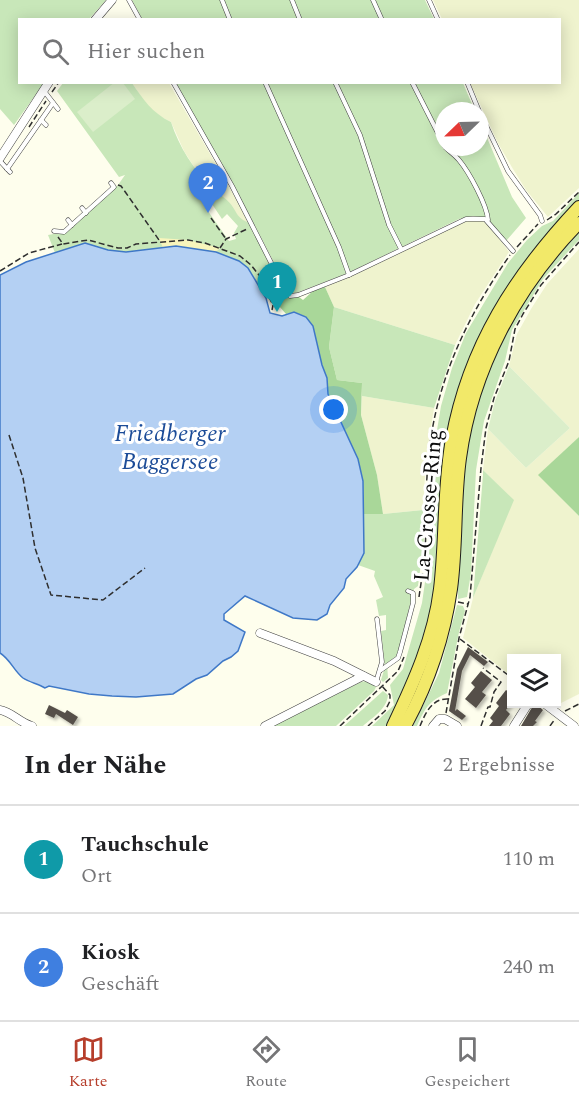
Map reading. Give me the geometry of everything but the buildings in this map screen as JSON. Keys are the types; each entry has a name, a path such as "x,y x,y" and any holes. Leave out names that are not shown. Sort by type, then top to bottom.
{"main road":[{"name":"La-Crosse-Ring","path":"393,726 422,663 436,611 442,562 449,456 457,413 468,376 486,334 513,286 540,250 579,207"},
{"name":"La-Crosse-Ring","path":"405,726 433,664 447,611 453,567 460,458 478,380 514,306 555,250 579,223"}],"street":[{"path":"97,18 112,0"},
{"path":"0,160 48,84"},
{"path":"260,633 334,661 376,682"},
{"path":"265,726 363,676"},
{"path":"514,726 525,708"},
{"path":"551,708 574,726"},
{"path":"0,710 32,726"},
{"path":"433,726 439,719 445,719 457,726"}],"lane":[{"path":"129,0 139,18"},
{"path":"222,0 229,18"},
{"path":"292,0 299,18"},
{"path":"373,0 381,18"},
{"path":"429,0 437,18"},
{"path":"173,84 254,226 290,296 349,275 466,219 481,218 488,221"},
{"path":"266,84 339,247 349,275"},
{"path":"336,84 360,135 389,225 401,249"},
{"path":"413,84 435,127"},
{"path":"468,84 475,102"},
{"path":"44,91 58,109"},
{"path":"0,160 9,170 53,103"},
{"path":"41,120 46,125"},
{"path":"489,132 508,171 542,221"},
{"path":"30,137 33,142"},
{"path":"455,156 465,169 484,204 488,221 513,251"},
{"path":"54,231 64,232 114,187 111,183"},
{"path":"97,194 101,199"},
{"path":"82,208 86,213"},
{"path":"68,220 72,225"},
{"path":"381,670 398,658 413,603 413,592 408,591"},
{"path":"376,682 381,670 382,653 377,619"}],"path":[{"path":"114,187 121,186 160,242"},
{"path":"211,218 226,239"},
{"path":"220,248 226,239 254,226"},
{"path":"54,231 63,244"},
{"path":"0,271 29,253 63,244 88,240 118,248 127,248 136,244 188,240 240,256 251,265 270,289"},
{"path":"445,719 459,638 469,604 486,428 494,398 509,361 515,329 542,285 579,242"},
{"path":"272,310 273,305 267,293 276,286"},
{"path":"9,435 23,478 35,548 51,595 103,600 145,568"},
{"path":"457,602 469,604"},
{"path":"459,638 507,674"},
{"path":"481,726 494,692 501,682 483,668"},
{"path":"368,726 385,711 390,701 388,691 376,682"},
{"path":"420,726 425,714 433,704 442,699 449,699"},
{"path":"559,714 579,704"}],"green space":[{"path":"0,0 106,0 90,18 18,18 18,84 43,84 14,125 0,109"},
{"path":"132,0 425,0 434,18 141,18"},
{"path":"433,0 579,0 579,188 548,217 526,190 499,145 489,124 489,102 479,102 470,84 561,84 561,18 442,18"},
{"path":"62,84 133,84 153,110 171,122 188,158 200,174 215,191 228,201 239,216 250,223 276,277 276,284 263,292 248,268 239,261 198,248 176,246 126,252 108,250 85,243 55,253 48,235 64,232 118,185 125,175 119,177 57,91","holes":["210,201 222,219 227,214 238,226 234,233 236,239 229,241 203,204"]},
{"path":"112,84 124,84 135,99 93,132 77,112"},
{"path":"133,84 170,84 250,223 240,220 228,201 214,191 198,173 184,151 171,122 148,107"},
{"path":"176,84 463,84 471,102 435,102 435,156 489,156 489,142 512,197 526,218 506,241 487,218 473,216 459,219 348,273 291,295 233,184"},
{"path":"579,193 579,201 533,254 506,291 473,352 427,629 417,661 387,726 372,726 394,705 390,685 403,669 422,603 428,561 429,478 441,406 452,368 466,333 508,263 527,240 542,226 553,221"},
{"path":"481,220 491,227 509,252 475,304 455,345 334,307 325,287 464,222"},
{"path":"579,232 579,240 543,279 512,330 505,361 484,421 476,470 471,573 467,597 458,599 458,525 461,480 474,410 498,346 514,316 533,287"},
{"path":"579,249 579,437 539,475 579,516 579,694 561,703 561,654 507,654 507,673 463,638 473,598 513,500 483,470 488,429 526,468 570,428 509,366 517,334 547,284"},
{"path":"325,287 334,307 329,347 337,380 362,383 361,415 377,475 383,514 364,514 363,481 358,459 328,394 327,378 313,326 306,317 294,312 286,314 279,306 278,300 286,297 299,297 303,300 313,291"},
{"path":"334,307 455,345 434,408 362,396 362,383 337,380 329,347"},
{"path":"509,366 570,428 526,468 488,429 495,401"},
{"path":"362,396 434,408 426,458 423,510 383,514 377,475 361,415"},
{"path":"579,437 579,516 538,475"},
{"path":"483,470 514,500 473,598 483,475"},
{"path":"423,510 424,539 418,586 414,589 397,656 387,663 388,678 383,682 381,680 385,667 381,631 386,630 386,615 379,616 376,600 383,597 374,576 375,571 358,565 364,553 364,514"},
{"path":"457,605 463,606 465,611 447,693 432,702 417,726 413,726 439,673"},
{"path":"367,681 376,687 374,691 336,726 272,726 361,682"},
{"path":"383,691 388,695 387,700 375,716 363,726 344,726"}],"sand":[{"path":"159,238 188,240 220,248 216,252 176,246 163,248"}],"water":[{"name":"Friedberger Baggersee","path":"85,243 108,250 126,252 176,246 216,252 239,261 248,268 266,298 270,313 282,316 294,312 306,317 313,326 327,378 328,394 358,459 363,481 364,553 357,567 346,579 344,588 330,605 327,614 317,620 293,618 245,596 224,614 224,620 245,632 238,651 207,675 196,679 173,694 112,696 49,686 45,688 23,678 0,653 0,275 26,262"}],"place":[{"name":"Kiosk","path":"208,213"},
{"name":"Tauchschule","path":"277,312"}]}
